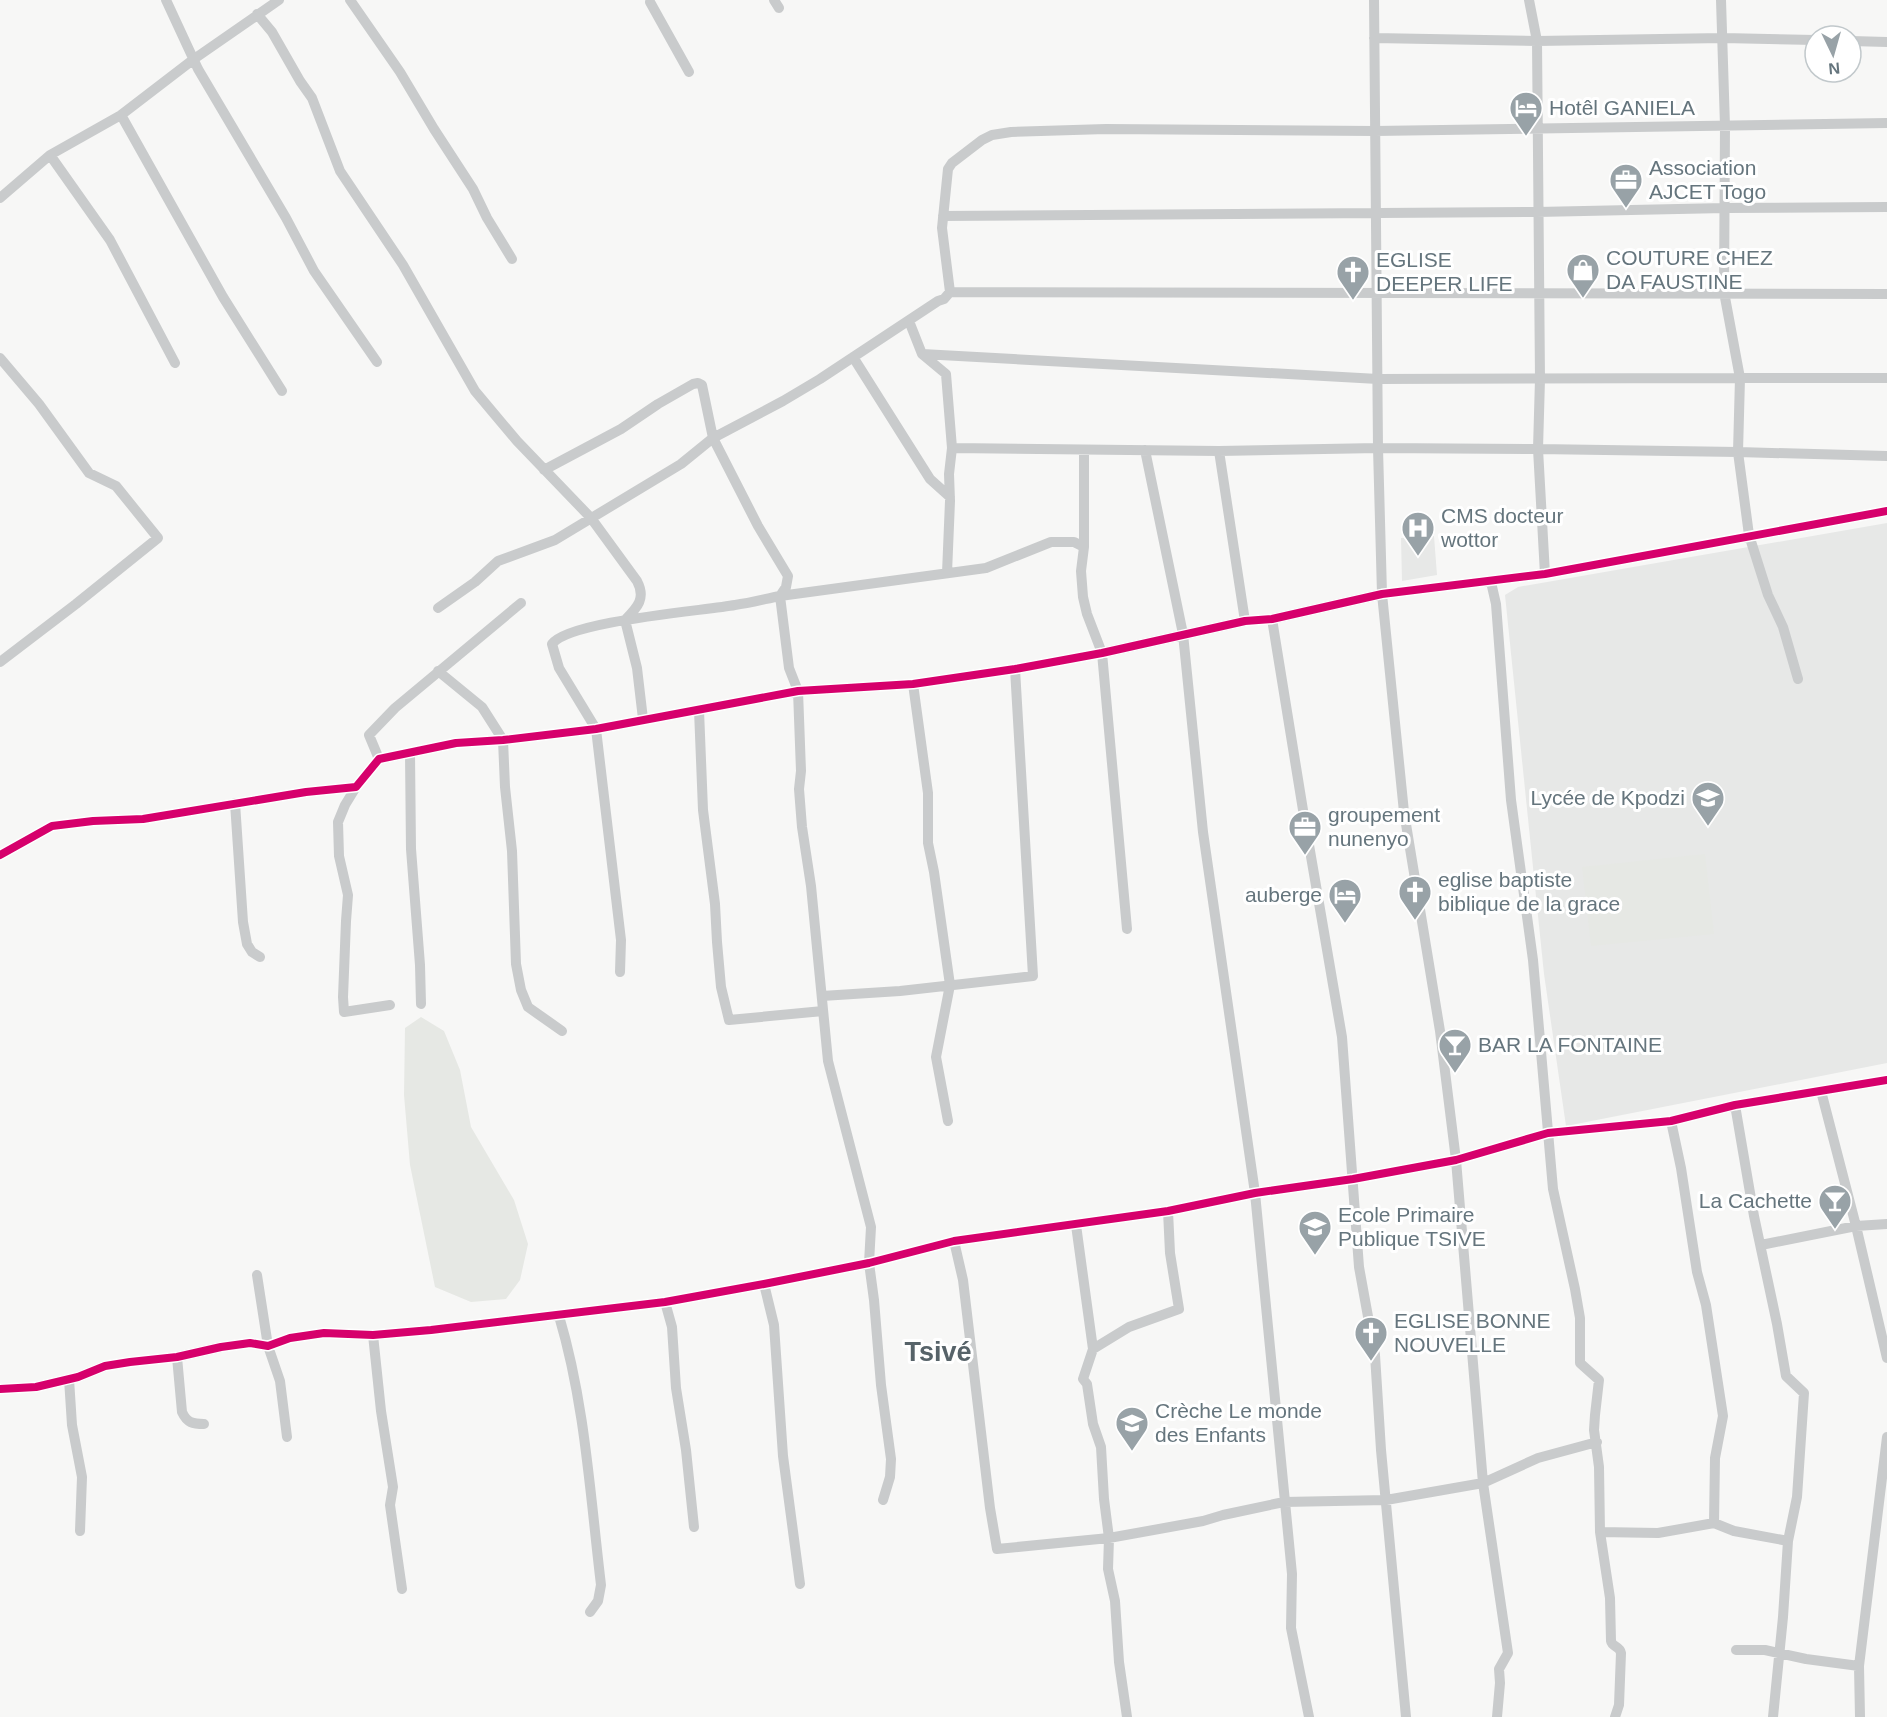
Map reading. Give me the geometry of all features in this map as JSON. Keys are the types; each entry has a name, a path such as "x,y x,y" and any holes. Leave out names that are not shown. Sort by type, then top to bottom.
{"street":[{"path":"166,0 198,69 280,208 314,271 377,362"},
{"path":"0,198 50,155 121,115 194,59 279,0"},
{"path":"350,0 400,72 473,189 487,218 512,259"},
{"path":"1374,0 1378,448 1382,594 1404,812 1440,1031 1456,1160 1483,1483 1508,1653 1499,1669 1497,1717"},
{"path":"1529,0 1538,41 1537,212 1540,379 1538,449 1545,574"},
{"path":"1721,0 1725,126 1724,292 1740,378 1738,452 1749,535 1768,595 1783,627 1798,679"},
{"path":"650,1 689,72"},
{"path":"257,14 272,32 312,98 340,171 403,265 475,391 517,441 591,518 642,589 642,597 626,620"},
{"path":"1374,38 1538,41 1723,38 1803,40"},
{"path":"1863,41 1887,42"},
{"path":"121,115 223,297 282,391"},
{"path":"438,608 498,561 555,540 681,464 713,438 783,401 944,299 950,292 942,237 948,169 952,163 992,135 1011,132 1106,129 1375,131 1887,123"},
{"path":"50,155 110,240 175,363"},
{"path":"943,216 1887,207"},
{"path":"950,292 1887,294"},
{"path":"909,321 921,354 946,374 952,448 949,474 947,573"},
{"path":"921,354 1378,380 1887,378"},
{"path":"853,357 930,479 950,497"},
{"path":"0,358 39,404 89,473 116,486 158,538 0,662"},
{"path":"544,470 621,429 658,404 698,383 702,385 713,438 758,526 788,576 786,587 780,596 789,668 798,691 802,827 812,886 828,1061 871,1227 869,1263 891,1459 890,1477 883,1500"},
{"path":"952,448 1219,452 1378,448 1538,449 1887,456"},
{"path":"1084,450 1084,547 1081,571 1083,597 1102,653 1127,929"},
{"path":"1145,450 1183,634 1203,832 1255,1194 1292,1574 1291,1628 1309,1717"},
{"path":"1219,452 1245,621"},
{"path":"390,1005 344,1012 343,997 348,895 339,856 338,822 356,787 379,759 456,743 596,729 798,691 913,684 1015,669 1102,653 1245,621 1272,619 1382,594 1545,574 1749,535 1887,512"},
{"path":"620,972 621,940 596,729 559,668 552,644 555,639 626,620 986,568 1051,542 1074,542 1084,547"},
{"path":"1491,582 1496,604 1511,800 1533,960 1553,1190 1580,1318 1580,1364 1599,1380 1594,1430 1599,1467 1600,1532 1609,1581 1611,1641 1622,1653 1619,1705 1615,1717"},
{"path":"379,759 369,735 395,708 521,603"},
{"path":"1272,619 1302,810 1342,1037 1359,1267 1375,1355 1406,1717"},
{"path":"626,620 637,668 643,719"},
{"path":"822,996 900,991 1033,976 1015,669"},
{"path":"438,671 482,706 502,740 512,851 516,964 521,990 528,1007 562,1031"},
{"path":"913,684 928,793 927,843 934,872 950,985 936,1057 948,1121"},
{"path":"699,710 703,810 716,904 721,987 729,1020 823,1011"},
{"path":"410,754 411,849 421,1004"},
{"path":"0,855 52,826 93,820 144,819 306,792 356,787"},
{"path":"236,803 243,922 247,944 252,952 260,957"},
{"path":"0,1389 36,1387 78,1377 105,1366 177,1357 250,1343 268,1346 290,1338 324,1333 373,1335 559,1316 665,1302 869,1263 954,1241 1168,1211 1456,1160 1548,1133 1671,1121 1736,1105 1887,1080"},
{"path":"1821,1091 1887,1358"},
{"path":"1736,1105 1754,1216 1778,1324 1786,1376 1804,1393 1797,1497 1788,1541 1773,1717"},
{"path":"1671,1121 1681,1168 1697,1272 1706,1305 1723,1416 1715,1458 1714,1523"},
{"path":"1093,1349 1129,1327 1179,1309 1170,1253 1168,1211"},
{"path":"1761,1245 1856,1226 1887,1224"},
{"path":"1076,1225 1093,1349 1083,1379 1087,1384 1093,1424 1101,1447 1109,1538 1108,1569 1115,1601 1126,1717"},
{"path":"954,1241 963,1280 990,1509 997,1549 1109,1538 1203,1521 1284,1502 1386,1500 1483,1483 1538,1458 1597,1442"},
{"path":"257,1275 268,1346 280,1381 287,1437"},
{"path":"764,1284 774,1325 783,1456 801,1584"},
{"path":"665,1302 672,1327 676,1388 686,1450 693,1527"},
{"path":"559,1316 579,1397 601,1585 598,1601 590,1612"},
{"path":"373,1335 381,1411 393,1487 390,1505 402,1589"},
{"path":"177,1357 182,1412 186,1420 194,1424 204,1424"},
{"path":"69,1379 72,1425 82,1477 80,1531"},
{"path":"1860,1717 1859,1666 1887,1437"},
{"path":"1600,1532 1658,1533 1714,1523 1734,1531 1788,1541"},
{"path":"1736,1650 1765,1650 1842,1665 1859,1666"}],"shaded area":[{"name":"Lycée de Kpodzi","path":"1887,523 1887,1063 1566,1126 1544,974 1505,595 1518,587"},
{"name":"CMS docteur wottor","path":"1434,536 1437,575 1402,581 1401,538"},
{"path":"1705,854 1714,934 1591,946 1582,867"},
{"path":"421,1017 444,1031 460,1070 471,1127 514,1200 528,1244 520,1280 506,1299 471,1302 435,1287 410,1165 404,1095 405,1028"}],"cycle path":[{"path":"0,855 52,826 93,821 143,819 306,792 356,787 379,759 456,743 596,729 798,691 913,684 1015,669 1102,653 1245,621 1272,619 1382,594 1545,574 1887,511"},
{"path":"0,1389 36,1387 78,1377 105,1366 177,1357 250,1343 268,1346 290,1338 324,1333 373,1335 431,1330 665,1302 869,1263 954,1241 1168,1211 1255,1193 1353,1179 1456,1160 1548,1133 1671,1121 1735,1105 1887,1080"}],"place":[{"name":"Hotêl GANIELA","path":"1526,137"},
{"name":"Association AJCET Togo","path":"1626,209"},
{"name":"COUTURE CHEZ DA FAUSTINE","path":"1583,299"},
{"name":"EGLISE DEEPER LIFE","path":"1353,301"},
{"name":"CMS docteur wottor","path":"1418,557"},
{"name":"Lycée de Kpodzi","path":"1708,827"},
{"name":"groupement nunenyo","path":"1305,856"},
{"name":"eglise baptiste biblique de la grace","path":"1415,921"},
{"name":"auberge","path":"1345,924"},
{"name":"BAR LA FONTAINE","path":"1455,1074"},
{"name":"La Cachette","path":"1835,1230"},
{"name":"Ecole Primaire Publique TSIVE","path":"1315,1256"},
{"name":"EGLISE BONNE NOUVELLE","path":"1371,1362"},
{"name":"Crèche Le monde des Enfants","path":"1132,1452"}],"district":[{"name":"Tsivé","path":"938,1352"}]}
